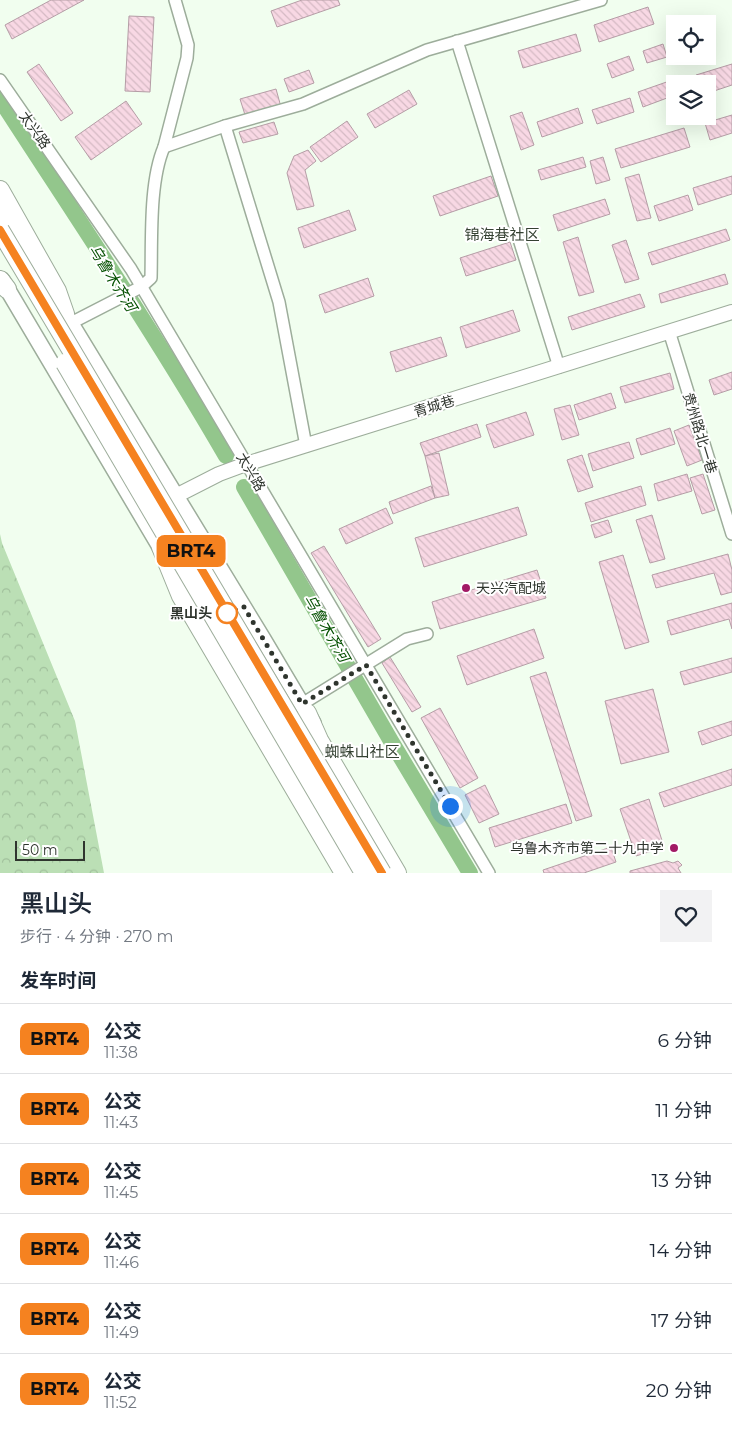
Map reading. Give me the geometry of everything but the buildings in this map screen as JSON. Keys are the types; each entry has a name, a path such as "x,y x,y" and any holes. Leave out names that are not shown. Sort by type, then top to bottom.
{"highway":[{"path":"0,190 57,291 68,318"},
{"path":"0,230 382,873"},
{"path":"0,252 364,873"},
{"path":"161,547 181,596 344,873"},
{"path":"304,709 319,740 399,873"}],"main road":[{"path":"0,212 68,318 176,496 304,709 399,873"},
{"path":"2,282 238,675 352,873"}],"street":[{"path":"68,318 132,292 151,278 154,190 159,160 187,58 188,46 175,0"},
{"path":"164,147 225,126 303,104 427,50 602,0"},
{"path":"457,42 559,367"},
{"name":"太兴路","path":"0,80 126,262 132,292 246,464 363,667 489,873"},
{"path":"225,126 279,302 306,446"},
{"name":"青城巷","path":"142,515 219,474 246,464 732,312"},
{"name":"贵州路北一巷","path":"669,331 732,534"},
{"path":"304,709 347,677 407,640 427,634"}],"green space":[{"path":"0,534 75,721 104,873 0,873"}],"waterway":[{"name":"乌鲁木齐河","path":"0,99 144,321 226,456"},
{"name":"乌鲁木齐河","path":"244,487 470,873"}],"bus line":[{"name":"BRT4","path":"0,230 382,873"}],"place":[{"name":"天兴汽配城","path":"466,588"},
{"name":"黑山头","path":"227,613"},
{"name":"乌鲁木齐市第二十九中学","path":"674,848"}],"district":[{"name":"锦海巷社区","path":"502,234"},
{"name":"蜘蛛山社区","path":"362,751"}],"route":[{"path":"227,613 244,607 302,704 366,665 450,806"}]}
